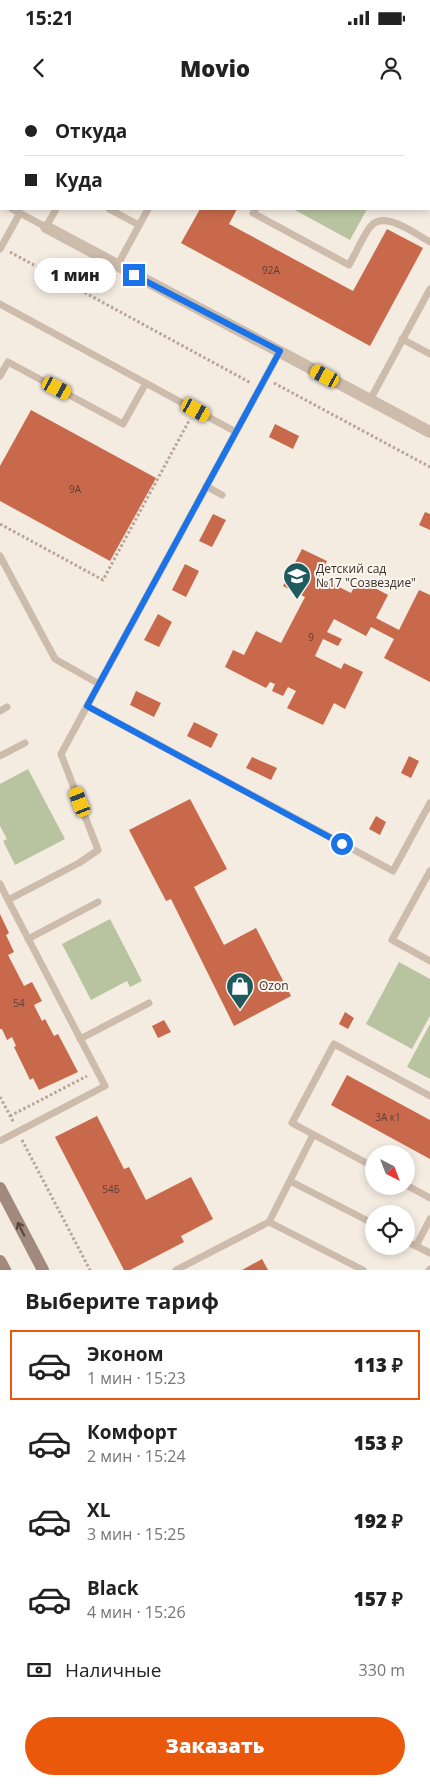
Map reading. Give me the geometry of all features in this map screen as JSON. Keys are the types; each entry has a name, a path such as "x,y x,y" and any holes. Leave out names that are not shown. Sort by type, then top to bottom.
{"main road":[{"path":"0,1188 42,1270"},
{"path":"0,1261 5,1270"}],"street":[{"path":"46,227 430,432"}],"lane":[{"path":"14,210 46,227 55,210"},
{"path":"110,210 139,225"},
{"path":"117,266 147,210"},
{"path":"256,210 254,214 349,265 370,227 380,220 392,221 430,242"},
{"path":"1,248 20,213"},
{"path":"370,400 430,288"},
{"path":"0,304 236,432"},
{"path":"402,339 430,354"},
{"path":"8,900 79,863 98,850 61,754 280,351"},
{"path":"0,376 8,362 123,424 146,383"},
{"path":"206,486 222,495"},
{"path":"0,556 54,659 99,684"},
{"path":"87,706 393,871 430,803"},
{"path":"0,756 25,744"},
{"path":"430,871 392,940 430,960"},
{"path":"0,884 105,1086 0,1141"},
{"path":"28,938 98,902"},
{"path":"80,1038 149,1003"},
{"path":"365,1162 292,1123 334,1044 430,1096"},
{"path":"176,1270 269,1222 314,1135"},
{"path":"290,1181 365,1219"},
{"path":"415,1190 430,1198"},
{"path":"430,1219 416,1246 430,1253"},
{"path":"269,1222 363,1270"}],"path":[{"path":"1,248 260,388"},
{"path":"266,378 430,467"},
{"path":"0,524 103,580 196,410"},
{"path":"10,1116 97,1071"},
{"path":"0,1097 90,1270"}],"green space":[{"path":"295,210 366,210 350,240"},
{"path":"28,769 65,839 15,865 3,841 7,839 0,826 0,784"},
{"path":"110,919 142,981 130,987 127,981 91,1000 62,944"},
{"path":"399,962 430,979 430,1016 412,1049 366,1024"},
{"path":"430,1024 430,1079 407,1067"}],"building":[{"path":"199,210 236,210 229,224 353,291 387,229 423,248 370,346 181,243"},
{"path":"31,410 156,478 110,561 0,501 0,466"},
{"path":"275,424 299,436 293,449 269,437"},
{"path":"425,512 430,514 430,530 419,525"},
{"path":"213,514 226,520 212,547 199,541"},
{"path":"302,549 327,561 319,577 351,593 358,579 388,595 376,618 399,630 419,590 430,595 430,682 384,658 394,639 371,627 366,636 334,619 327,632 342,639 338,646 323,639 315,656 341,669 344,663 363,672 345,709 334,703 323,725 287,708 296,691 288,687 283,696 272,691 275,684 270,682 266,688 225,667 233,650 244,655 256,631 281,643 305,597 283,586"},
{"path":"185,564 199,571 186,597 172,590"},
{"path":"158,614 172,622 159,647 144,640"},
{"path":"136,691 161,703 154,717 130,705"},
{"path":"194,722 218,734 211,748 187,736"},
{"path":"409,756 419,761 411,778 401,773"},
{"path":"252,757 277,768 271,780 246,768"},
{"path":"190,799 227,869 194,887 224,945 256,928 291,996 234,1026 171,899 166,901 129,830"},
{"path":"376,816 386,822 380,835 369,829"},
{"path":"0,914 9,933 6,935 14,952 8,955 24,986 32,982 42,1001 34,1005 42,1021 45,1019 54,1036 58,1034 78,1072 39,1090 33,1078 30,1080 14,1047 16,1046 12,1037 7,1040 2,1029 0,1029"},
{"path":"345,1012 354,1018 348,1029 339,1024"},
{"path":"164,1020 171,1032 158,1038 152,1026"},
{"path":"347,1075 430,1120 430,1159 415,1151 415,1145 404,1145 331,1105"},
{"path":"97,1116 124,1169 129,1167 146,1200 191,1177 213,1219 181,1236 184,1242 130,1270 124,1270 55,1137"},
{"path":"262,1259 268,1270 242,1270"}],"place":[{"name":"Детский сад №17 \"Созвездие\"","path":"297,600"},
{"name":"Ozon","path":"240,1010"}],"route":[{"path":"134,275 280,351 87,706 342,844"}]}
